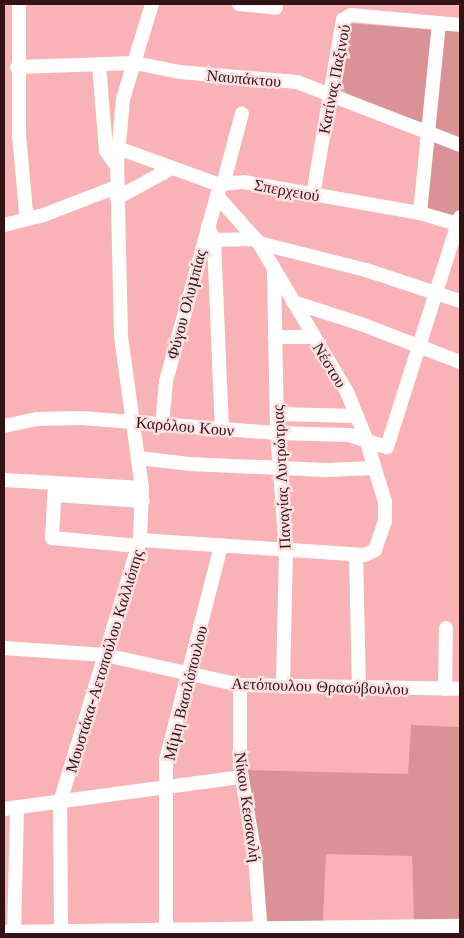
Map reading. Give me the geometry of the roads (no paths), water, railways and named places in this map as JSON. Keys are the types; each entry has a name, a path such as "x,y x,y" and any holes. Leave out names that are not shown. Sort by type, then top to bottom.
{"street":[{"path":"19,4 17,67 25,207 30,216"},
{"name":"Μουστάκα-Αετοπούλου Καλλιόπης","path":"61,933 60,802 140,543 143,495 121,336 117,166 123,99 152,4"},
{"path":"239,4 276,8"},
{"name":"Κατίνας Παξινού","path":"313,195 329,94 345,18 351,15 460,25"},
{"path":"420,213 439,22"},
{"name":"Ναυπάκτου","path":"17,67 135,63 180,72 297,82 460,145"},
{"path":"99,65 106,151 117,166"},
{"name":"Φύγου Ολυμπίας","path":"162,426 166,381 208,226 242,113"},
{"name":"Σπερχειού","path":"118,148 220,188 244,182 420,213 459,222"},
{"path":"4,225 30,216 41,216 117,192 170,169"},
{"name":"Νέστου","path":"220,188 257,241 340,380 366,439 386,513 377,547 371,554 356,555"},
{"path":"418,347 459,222"},
{"path":"208,226 214,240 222,429"},
{"path":"214,240 257,241 435,292 460,301"},
{"name":"Παναγίας Λυτρώτριας","path":"273,268 277,433 286,551 284,687"},
{"path":"293,302 460,362"},
{"path":"275,337 313,337"},
{"name":"Καρόλου Κουν","path":"4,426 65,418 277,433 349,435 387,447 418,347"},
{"path":"277,414 357,416"},
{"path":"139,458 279,468 374,468"},
{"path":"4,480 55,489 143,495"},
{"path":"55,489 52,538 356,555 359,688"},
{"name":"Μίμη Βασιλόπουλου","path":"166,932 166,760 190,675 221,546"},
{"path":"445,689 446,628"},
{"name":"Αετόπουλου Θρασύβουλου","path":"4,648 105,655 240,685 460,690"},
{"name":"Νίκου Κεσσανλή","path":"240,685 238,727 242,777 255,857 261,932"},
{"path":"242,777 10,809 11,933 199,933 456,929"}]}
